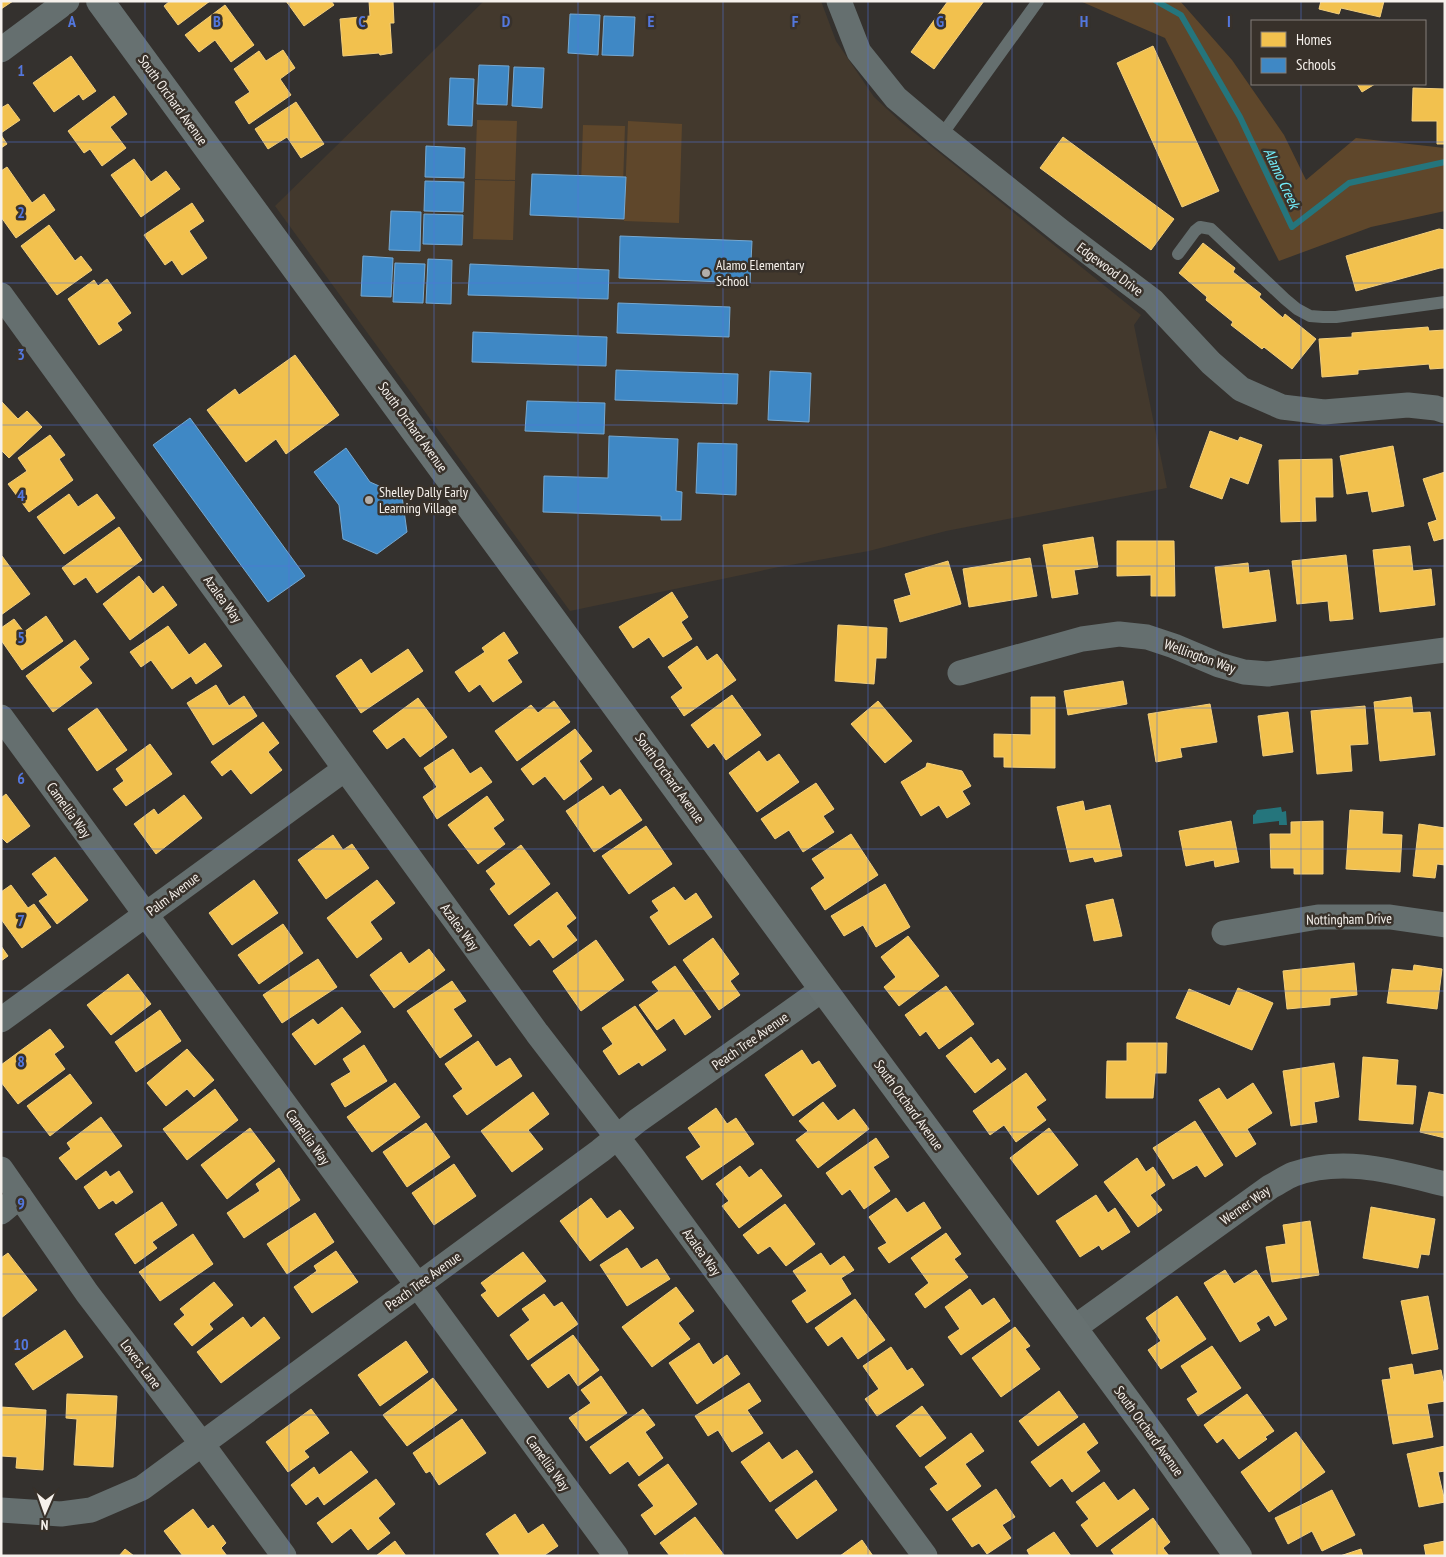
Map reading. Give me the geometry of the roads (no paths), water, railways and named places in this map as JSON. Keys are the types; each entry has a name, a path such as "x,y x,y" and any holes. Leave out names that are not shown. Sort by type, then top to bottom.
{"street":[{"path":"1,50 67,1"},
{"name":"South Orchard Avenue","path":"100,1 823,989 1074,1328 1238,1556"},
{"name":"Edgewood Drive","path":"838,1 859,52 896,98 1063,233 1153,301 1211,362 1241,389 1282,408 1324,412 1408,405 1436,408 1445,411"},
{"name":"Azalea Way","path":"1,295 537,1033 618,1137 925,1556"},
{"name":"Wellington Way","path":"960,673 1082,639 1119,634 1147,637 1219,665 1244,672 1268,674 1445,650"},
{"name":"Camellia Way","path":"1,716 616,1556"},
{"name":"Palm Avenue","path":"1,1020 345,769"},
{"name":"Nottingham Drive","path":"1224,933 1318,917 1390,917 1445,925"},
{"name":"Peach Tree Avenue","path":"1,1510 62,1514 91,1510 142,1488 618,1137 637,1121 823,989"},
{"name":"Werner Way","path":"1074,1328 1270,1187 1293,1174 1316,1168 1340,1165 1360,1166 1379,1168 1445,1184"},
{"name":"Lovers Lane","path":"1,1169 87,1293 202,1444 284,1556"},
{"path":"1,1212 20,1196"}],"lane":[{"path":"941,136 1038,1"},
{"path":"1178,254 1200,227 1211,229 1285,300 1310,316 1336,317 1445,302"}],"water":[{"path":"1281,807 1282,812 1286,811 1287,825 1279,825 1279,821 1253,824 1253,815 1257,810"}],"waterway":[{"name":"Alamo Creek","path":"1156,1 1181,15 1240,117 1292,227 1349,183 1445,162"}],"place":[{"name":"Alamo Elementary School","path":"706,273"},
{"name":"Shelley Dally Early Learning Village","path":"369,500"}]}
